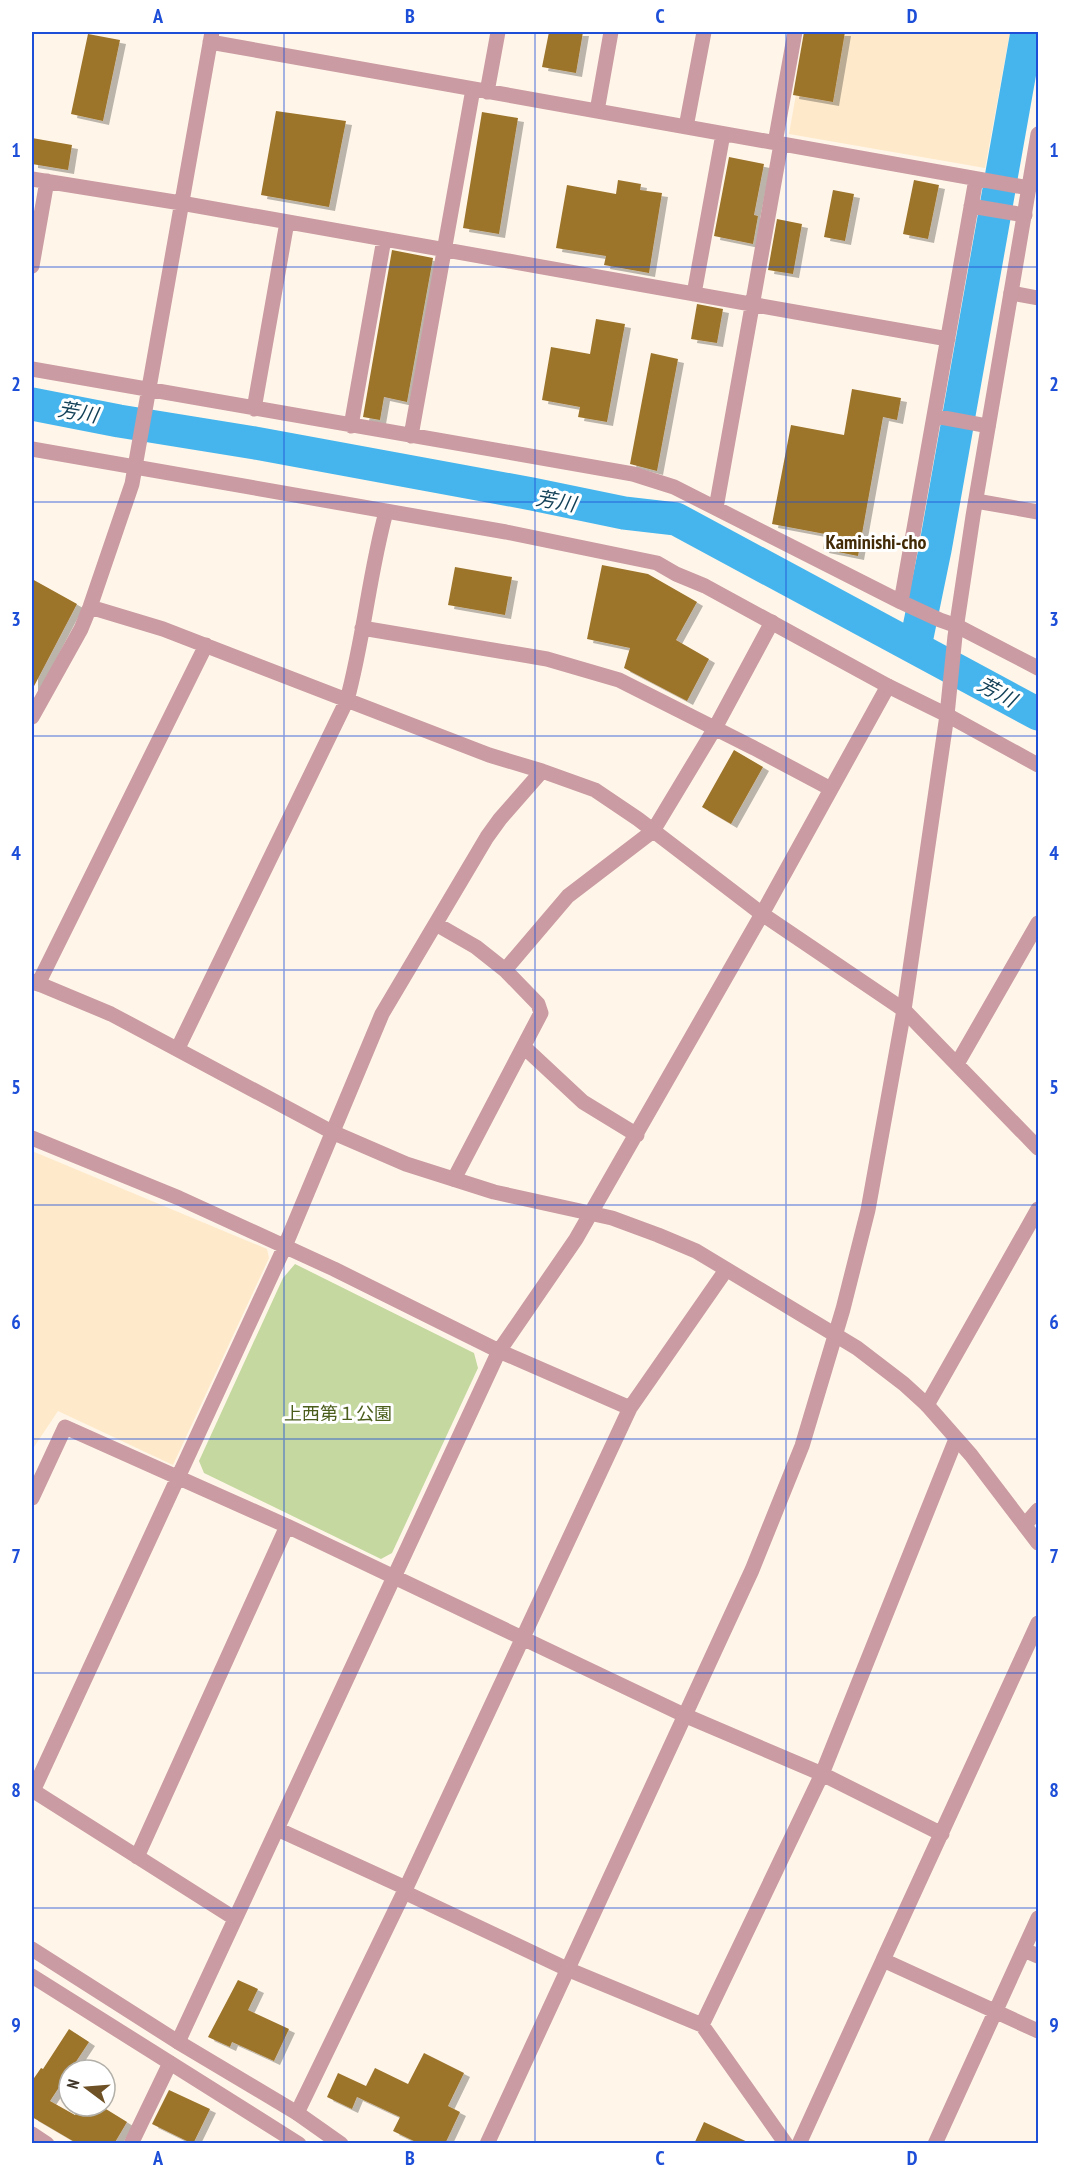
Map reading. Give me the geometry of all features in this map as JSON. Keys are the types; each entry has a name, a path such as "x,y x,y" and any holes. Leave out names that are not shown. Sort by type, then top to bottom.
{"street":[{"path":"411,436 445,250 480,91 498,32"},
{"path":"597,111 611,32"},
{"path":"686,127 704,32"},
{"path":"716,508 752,304 795,32"},
{"path":"32,717 81,629 128,495 136,462 211,37 480,91 1022,187"},
{"path":"694,294 723,134"},
{"path":"486,2144 752,1570 802,1446 836,1335 868,1210 904,1010 956,631 988,426 1025,215 1022,187 1038,134"},
{"path":"32,266 39,180 181,203 948,339"},
{"path":"906,604 938,417 948,339 981,180"},
{"path":"976,207 1025,215"},
{"path":"254,409 287,222"},
{"path":"351,426 384,239"},
{"path":"1011,293 1038,298"},
{"path":"32,369 148,394 254,409 633,474 674,487 940,620 956,631 1038,668"},
{"path":"938,417 988,426"},
{"path":"32,449 136,462 657,563 772,622 888,686 947,707 1038,765"},
{"path":"976,501 1038,512"},
{"path":"178,1048 347,700 355,672 376,549 386,512"},
{"path":"90,607 163,629 489,755 595,790 762,914 904,1010 1038,1148"},
{"path":"505,970 568,896 653,831 715,728 772,622"},
{"path":"362,628 547,659 619,680 831,789"},
{"path":"206,645 34,984 111,1014 332,1132 406,1164 494,1192 591,1213 658,1234 696,1251 836,1335 873,1360 927,1405 1000,1490 1038,1544"},
{"path":"178,2042 499,1351 576,1239 637,1135 888,686"},
{"path":"234,1918 32,1791 285,1246 382,1014 492,830 542,771"},
{"path":"957,1064 1038,923"},
{"path":"436,924 476,947 505,970 541,1008 539,1019 454,1179"},
{"path":"524,1047 583,1102 637,1135"},
{"path":"32,1138 179,1198 285,1246 499,1351 630,1408"},
{"path":"927,1405 1038,1209"},
{"path":"297,2113 405,1890 630,1408 726,1270"},
{"path":"32,1498 65,1427 287,1526 684,1715 822,1774 942,1834"},
{"path":"702,2025 822,1774 956,1439"},
{"path":"1025,1525 1038,1510"},
{"path":"137,1857 287,1526"},
{"path":"799,2144 1038,1623"},
{"path":"277,1829 567,1969 702,2025 786,2144"},
{"path":"935,2144 1038,1918"},
{"path":"32,1949 178,2042 297,2113 341,2144"},
{"path":"1024,1950 1038,1956"},
{"path":"883,1960 1038,2031"},
{"path":"32,1976 290,2141"},
{"path":"131,2144 170,2063"},
{"path":"32,2134 47,2144"}],"shaded area":[{"path":"807,32 1010,32 985,168 789,134"},
{"path":"32,1151 267,1249 269,1258 173,1465 58,1411 32,1450"}],"green space":[{"name":"上西第１公園","path":"295,1264 474,1353 478,1368 392,1553 381,1559 204,1473 199,1461 283,1278"}],"building":[{"path":"549,32 583,32 576,73 542,67"},
{"path":"804,32 845,32 833,102 793,95"},
{"path":"88,34 120,40 103,121 71,114"},
{"path":"276,111 346,121 329,207 261,195"},
{"path":"482,112 518,118 499,234 463,228"},
{"path":"32,138 72,145 68,170 32,164"},
{"path":"729,157 764,164 754,215 758,216 753,244 714,236"},
{"path":"618,180 641,184 640,190 662,193 649,273 604,265 606,256 556,248 567,185 616,194"},
{"path":"914,180 939,185 928,239 903,234"},
{"path":"833,190 854,194 845,241 824,237"},
{"path":"777,219 802,224 793,274 768,270"},
{"path":"392,250 433,258 407,402 384,397 380,420 363,417"},
{"path":"697,304 723,309 717,343 691,339"},
{"path":"596,319 625,324 607,422 578,417 580,407 542,400 551,347 590,354"},
{"path":"651,353 678,359 657,471 630,464"},
{"path":"852,389 901,398 897,420 883,417 858,556 823,549 825,534 772,524 791,425 844,435"},
{"path":"602,565 648,574 697,602 676,640 709,659 687,701 624,668 630,648 587,639"},
{"path":"455,567 512,577 505,615 448,605"},
{"path":"32,579 77,604 32,690"},
{"path":"734,750 763,767 731,824 702,807"},
{"path":"238,1980 258,1989 248,2010 289,2029 274,2061 232,2042 230,2047 208,2037"},
{"path":"69,2029 89,2042 78,2058 57,2058 57,2090 50,2101 57,2105 57,2118 117,2118 117,2116 127,2122 114,2144 78,2144 32,2117 32,2081 41,2068 43,2069"},
{"path":"424,2053 464,2073 448,2106 460,2112 445,2144 420,2144 393,2131 400,2117 357,2097 352,2109 327,2097 338,2073 366,2086 375,2068 408,2084"},
{"path":"169,2090 210,2109 193,2144 152,2124"},
{"path":"704,2122 752,2144 694,2144"}],"waterway":[{"path":"915,647 935,550 1027,32"},
{"name":"芳川","path":"32,404 532,494 624,513 676,519 1038,714"}],"district":[{"name":"Kaminishi-cho","path":"876,542"}]}
